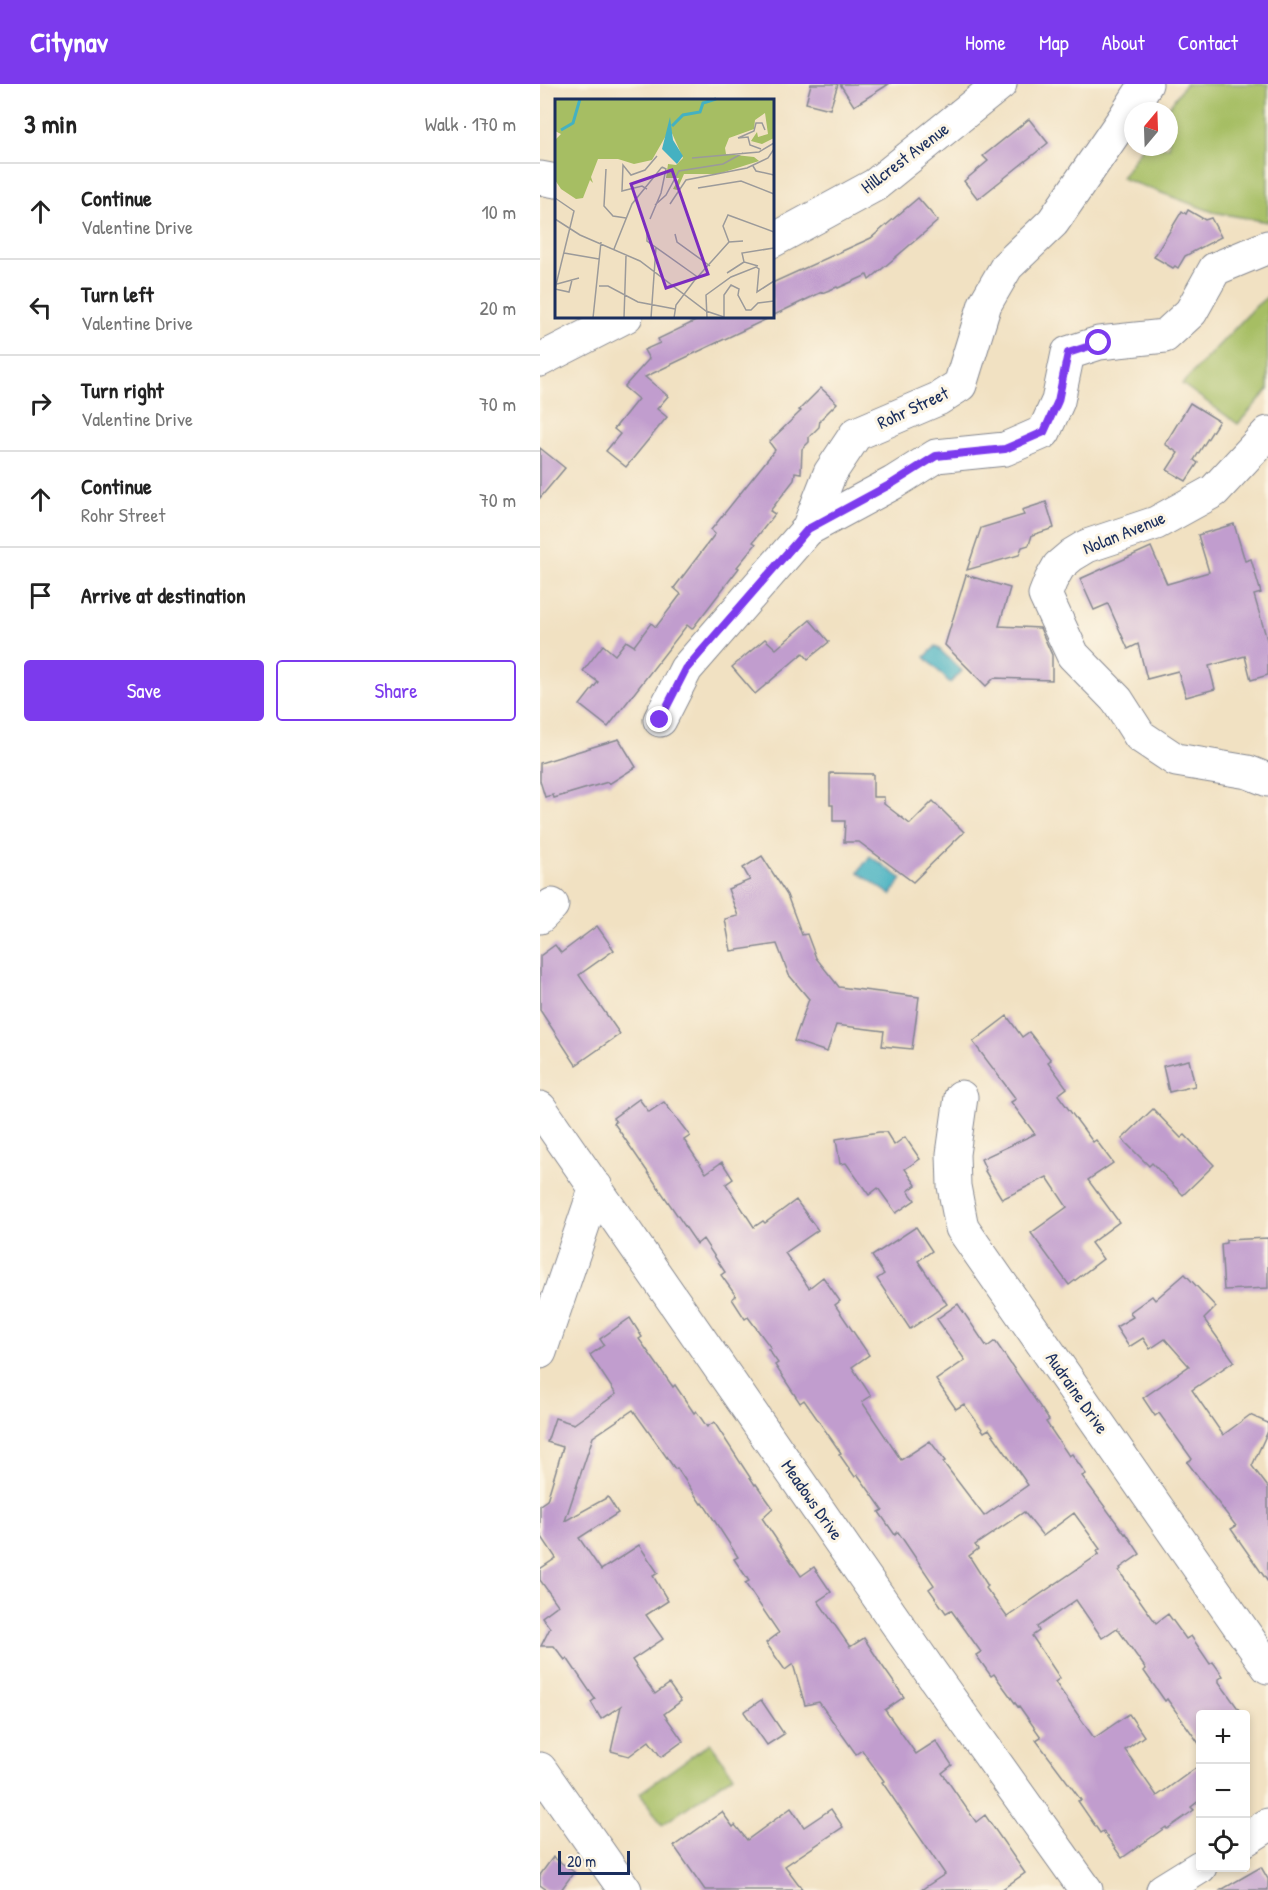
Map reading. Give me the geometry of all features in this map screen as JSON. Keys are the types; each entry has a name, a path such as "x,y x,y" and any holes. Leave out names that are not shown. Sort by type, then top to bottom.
{"street":[{"name":"Hillcrest Avenue","path":"774,240 875,184 1000,84"},
{"name":"Rohr Street","path":"660,720 686,669 808,529 830,473 856,434 938,399 960,386 985,304 1007,266 1053,222 1146,84"},
{"path":"540,178 555,181"},
{"path":"808,529 893,483 936,456 1005,449 1044,432 1058,401 1068,353 1099,343 1165,336 1191,312 1215,268 1268,247"},
{"path":"540,360 622,318"},
{"name":"Nolan Avenue","path":"1268,433 1214,491 1156,523 1087,546 1072,555 1059,566 1045,595 1073,655 1117,700 1140,736 1176,760 1248,772 1268,780"},
{"name":"Audraine Drive","path":"962,1097 953,1154 954,1186 962,1228 1268,1667"},
{"name":"Meadows Drive","path":"540,1108 927,1667 1086,1890"},
{"path":"540,1352 596,1187"},
{"path":"540,1769 625,1890"},
{"path":"1250,1836 1268,1825"},
{"path":"1162,1890 1196,1869"}],"green space":[{"path":"1185,84 1268,84 1268,222 1213,212 1121,178 1136,156 1178,156 1178,102 1172,102"},
{"path":"1268,296 1268,390 1238,424 1182,384"},
{"path":"710,1743 733,1775 662,1825 640,1793"}],"water":[{"path":"936,646 962,671 950,683 925,657"},
{"path":"870,856 902,879 891,895 858,872"}],"building":[{"path":"811,84 838,84 830,109 806,103"},
{"path":"840,84 889,84 854,106"},
{"path":"1029,119 1048,143 978,199 964,181 988,161 983,156"},
{"path":"918,198 938,221 869,280 867,275 838,288 822,292 774,315 774,282 871,238"},
{"path":"1188,210 1205,220 1211,218 1221,237 1185,256 1178,268 1175,266 1173,268 1154,257 1182,211 1186,214"},
{"path":"702,318 769,318 645,377 668,396 657,409 667,417 626,467 606,451 620,434 614,429 638,399 624,387 649,359 644,350 660,343 658,339"},
{"path":"821,388 837,403 820,420 819,427 802,449 801,473 795,472 794,480 770,511 775,514 753,542 756,544 737,567 739,568 692,629 687,625 608,727 580,705 598,682 583,671 603,645 615,655 626,641 634,646 651,623 656,627 681,594 674,588 715,534 711,530 775,450 769,442"},
{"path":"1190,403 1219,421 1194,460 1198,463 1186,481 1167,470 1178,453 1165,444"},
{"path":"540,448 565,468 540,498"},
{"path":"1046,502 1054,528 1032,535 1029,545 1022,547 1019,555 967,570 981,528 1024,515 1022,510"},
{"path":"1234,524 1245,561 1251,559 1261,593 1254,595 1268,643 1268,675 1251,680 1245,656 1209,666 1215,689 1186,697 1178,671 1147,679 1138,644 1128,649 1108,604 1094,610 1080,579 1151,547 1167,584 1209,572 1198,535"},
{"path":"966,575 1010,588 999,626 1040,628 1052,655 1052,680 994,678 986,686 945,645"},
{"path":"810,620 829,642 808,659 803,653 755,694 732,667 765,639 776,649"},
{"path":"619,739 636,767 609,784 608,782 554,798 553,795 545,797 540,781 540,763"},
{"path":"830,773 873,774 873,797 884,797 884,804 910,824 933,801 964,832 913,882 859,842 844,842 845,821 833,821 833,805 830,805"},
{"path":"762,856 787,895 802,935 807,934 816,958 839,987 919,997 912,1049 882,1046 884,1031 836,1025 827,1052 794,1041 809,999 789,975 777,944 731,951 725,919 738,916 728,889 750,880 743,868"},
{"path":"597,926 614,950 579,975 620,1034 576,1065 540,1010 540,956 555,945 561,953"},
{"path":"1007,1016 1022,1037 1029,1032 1051,1060 1048,1062 1067,1088 1058,1095 1093,1142 1096,1140 1113,1163 1088,1180 1119,1222 1091,1243 1103,1259 1069,1285 1031,1233 1067,1207 1047,1177 1002,1199 985,1171 981,1159 1035,1134 1011,1102 1016,1099 973,1042"},
{"path":"1189,1060 1195,1086 1169,1092 1163,1066"},
{"path":"639,1099 649,1112 664,1102 690,1136 684,1140 706,1173 722,1162 733,1179 726,1184 754,1227 763,1221 765,1223 796,1200 818,1230 785,1253 809,1288 823,1277 840,1301 835,1305 869,1355 852,1367 871,1396 862,1402 901,1460 930,1441 984,1516 1028,1485 989,1429 984,1432 964,1404 956,1409 936,1380 965,1360 937,1319 958,1304 987,1347 995,1341 1049,1420 1046,1422 1069,1456 1072,1454 1086,1474 1082,1476 1140,1554 1119,1571 1156,1623 1168,1614 1186,1639 1191,1636 1210,1664 1213,1662 1223,1676 1219,1682 1239,1710 1196,1710 1196,1739 1167,1699 1165,1701 1117,1628 1102,1638 1076,1600 1037,1627 1039,1631 1032,1636 1060,1678 1055,1682 1094,1738 1129,1714 1144,1736 1125,1750 1157,1796 1196,1768 1196,1803 1191,1807 1194,1810 1122,1858 1103,1831 1100,1833 1078,1801 1081,1800 1036,1740 1041,1737 994,1674 991,1676 976,1655 981,1652 951,1610 946,1613 929,1589 934,1585 898,1532 895,1535 879,1512 883,1510 858,1475 855,1477 804,1400 800,1403 775,1365 778,1363 768,1349 771,1348 748,1317 745,1319 732,1299 736,1296 721,1275 725,1272 703,1239 697,1244 614,1123 616,1122 613,1118","holes":["1024,1512 1043,1536 1074,1513 1100,1549 1097,1551 1099,1554 1007,1617 986,1588 988,1586 969,1556 978,1549 975,1545"]},
{"path":"1153,1109 1181,1138 1185,1135 1214,1165 1183,1195 1152,1163 1149,1166 1122,1139"},
{"path":"886,1132 894,1145 905,1137 920,1159 905,1169 916,1185 908,1191 915,1200 896,1213 878,1188 869,1195 846,1163 840,1164 836,1139"},
{"path":"916,1227 932,1251 918,1261 947,1304 910,1329 877,1279 884,1274 872,1256"},
{"path":"1268,1238 1268,1288 1224,1290 1221,1244 1226,1243 1226,1240"},
{"path":"1185,1274 1216,1307 1204,1319 1234,1361 1192,1390 1223,1435 1250,1415 1268,1423 1268,1431 1252,1466 1268,1487 1268,1582 1231,1529 1236,1526 1187,1462 1192,1459 1159,1413 1155,1416 1143,1398 1189,1366 1165,1339 1150,1349 1143,1338 1129,1347 1116,1327 1133,1317 1130,1312 1152,1296 1155,1300"},
{"path":"630,1318 642,1337 639,1339 673,1387 675,1385 694,1413 696,1411 707,1427 714,1422 755,1485 773,1508 762,1518 801,1576 814,1567 831,1592 818,1601 850,1647 864,1638 904,1697 885,1710 916,1754 936,1741 952,1765 942,1773 976,1822 985,1815 1025,1873 1001,1890 921,1890 945,1874 862,1750 856,1754 819,1702 805,1705 793,1664 785,1670 766,1643 779,1633 745,1583 749,1581 734,1559 738,1557 703,1503 701,1504 633,1410 593,1437 565,1521 608,1497 618,1513 579,1538 601,1570 639,1545 658,1573 653,1576 668,1601 646,1615 663,1639 632,1660 655,1694 669,1684 681,1701 664,1714 683,1741 661,1757 649,1741 629,1756 611,1751 621,1706 601,1719 591,1702 595,1699 567,1658 565,1660 554,1646 541,1646 550,1628 542,1617 558,1605 540,1580 540,1569 556,1558 540,1534 540,1505 547,1500 563,1447 547,1442 555,1418 574,1424 616,1394 590,1355 604,1345 600,1339"},
{"path":"761,1700 784,1734 767,1745 744,1712"},
{"path":"791,1808 804,1827 831,1809 843,1827 785,1866 803,1890 705,1890 674,1846 722,1812 747,1840"},
{"path":"553,1857 574,1872 561,1890 547,1890 540,1885 540,1875"},
{"path":"1261,1867 1268,1879 1268,1890 1221,1890"}],"route":[{"path":"660,720 686,669 808,529 893,483 936,456 1005,449 1044,432 1058,401 1068,353 1099,343"}]}
